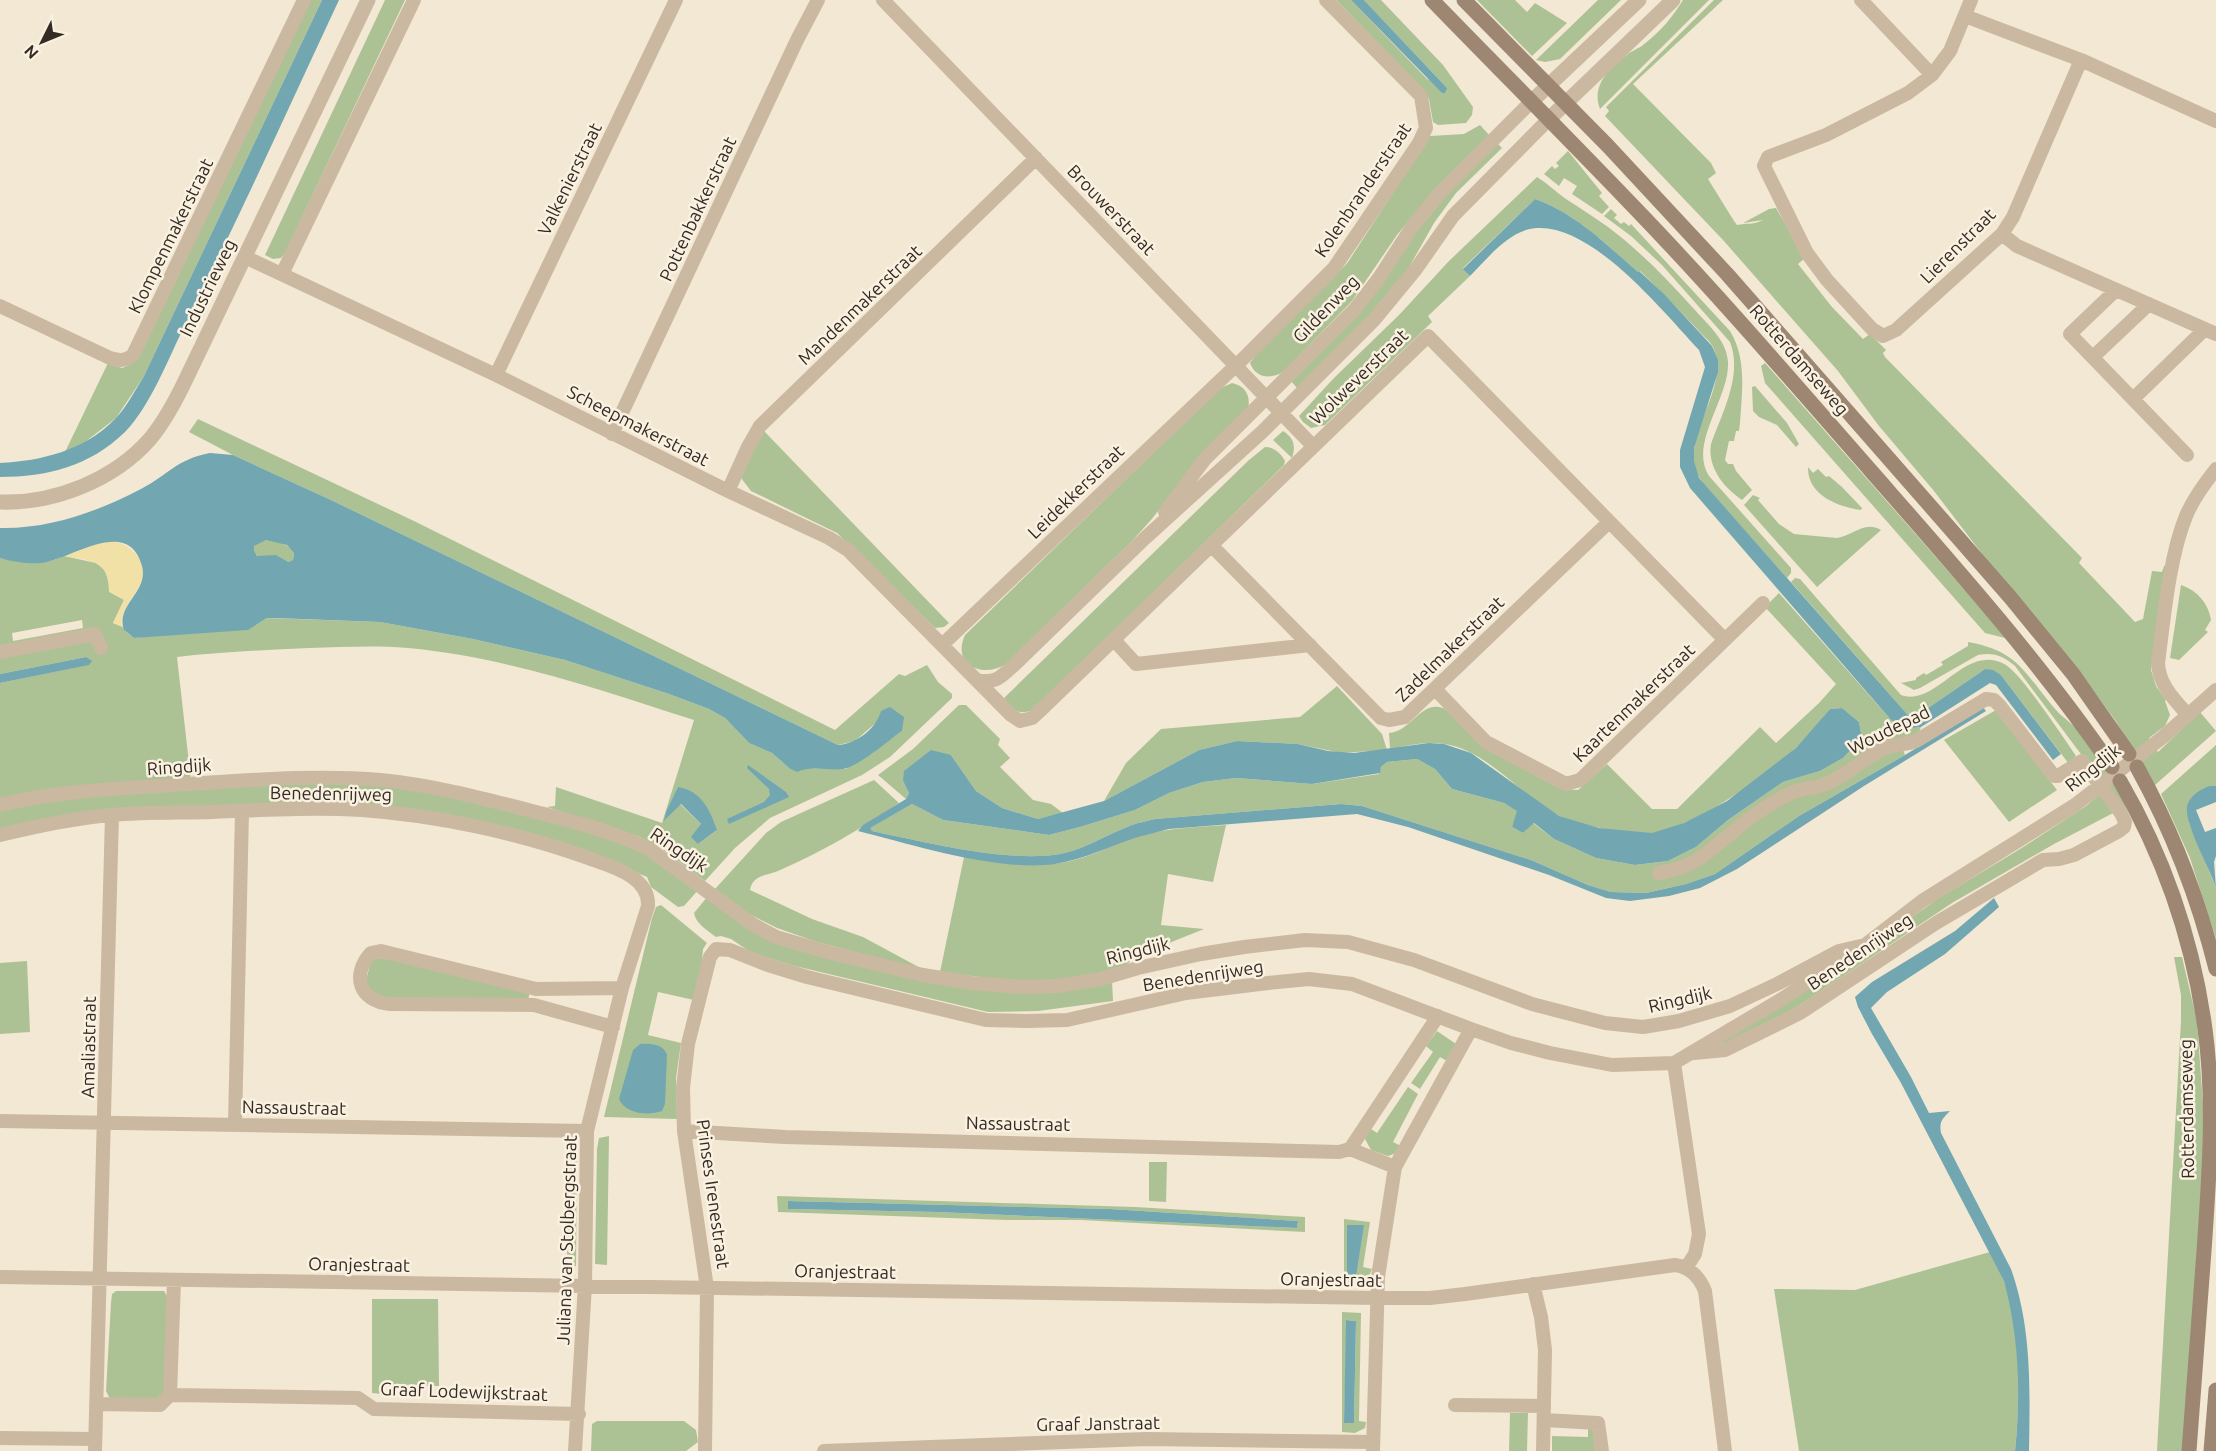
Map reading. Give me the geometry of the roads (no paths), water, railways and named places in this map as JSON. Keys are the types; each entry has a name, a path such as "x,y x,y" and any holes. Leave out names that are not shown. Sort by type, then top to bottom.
{"main road":[{"name":"Rotterdamseweg","path":"1432,0 1692,269 1950,562 2035,662 2078,717 2116,774 2146,830 2173,895 2189,947 2205,1029 2209,1075 2208,1196 2189,1451"},
{"name":"Rotterdamseweg","path":"1464,0 1727,274 2002,588 2073,674 2133,760 2164,819 2182,857 2206,928 2216,969"},
{"path":"2211,1451 2216,1390"}],"street":[{"name":"Klompenmakerstraat","path":"0,306 110,358 119,361 126,360 133,355 304,0"},
{"name":"Industrieweg","path":"0,502 53,497 78,488 117,467 150,438 176,398 368,0"},
{"path":"282,273 414,0"},
{"name":"Valkenierstraat","path":"496,375 676,0"},
{"name":"Pottenbakkerstraat","path":"612,434 792,50 818,0"},
{"name":"Kolenbranderstraat","path":"1236,365 1334,268 1419,143 1426,128 1421,96 1326,0"},
{"path":"1531,102 1639,0"},
{"path":"1548,120 1673,0"},
{"path":"1861,0 1932,75 1950,51 1971,0"},
{"name":"Brouwerstraat","path":"887,2 1313,446"},
{"path":"1965,16 2081,60 2216,121"},
{"name":"Lierenstraat","path":"1932,75 1908,93 1826,135 1768,157 1764,166 1807,253 1827,280 1872,329 1882,336 1896,330 2002,234 2013,217 2081,60"},
{"name":"Gildenweg","path":"1144,540 1205,459 1369,292 1412,227 1439,194 1531,102"},
{"name":"Gildenweg","path":"976,680 989,683 998,679 1282,412 1374,320 1416,269 1453,216 1548,120"},
{"name":"Mandenmakerstraat","path":"728,491 760,426 1036,158"},
{"path":"2002,234 2017,246 2210,331 2134,398"},
{"name":"Scheepmakerstraat","path":"245,257 496,375 728,491 829,538 848,550 976,680"},
{"path":"2116,290 2070,334 2187,455"},
{"path":"2093,357 2149,303"},
{"name":"Wolweverstraat","path":"976,680 1011,716 1020,721 1032,718 1428,336 1725,640"},
{"name":"Leidekkerstraat","path":"942,645 1236,365"},
{"path":"2188,715 2166,689 2158,673 2158,663 2174,560 2180,536 2195,498 2216,469"},
{"name":"Zadelmakerstraat","path":"1211,545 1381,718 1389,720 1405,717 1609,522"},
{"name":"Kaartenmakerstraat","path":"1435,689 1486,742 1566,784 1580,780 1763,603"},
{"path":"0,652 95,634 101,648"},
{"path":"1114,640 1137,664 1310,645"},
{"name":"Ringdijk","path":"0,805 34,797 160,786 310,778 381,780 480,797 606,831 649,849 752,924 776,937 923,975 972,983 1022,987 1057,986 1101,979 1138,968 1244,947 1305,940 1348,942 1414,960 1500,993 1550,1009 1605,1023 1643,1027 1679,1021 1730,1006 1839,951 1865,945 1922,901 2059,817 2163,737 2216,690"},
{"name":"Woudepad","path":"1659,873 1682,868 1703,857 1734,830 1797,789 1813,788 1836,779 1870,756 1899,744 1916,741 1986,699 1994,700 2001,706 2054,776 2058,776 2082,761"},
{"name":"Benedenrijweg","path":"1689,1053 1725,1050 1800,1013 1936,923 2043,860 2074,855 2119,831 2125,825 2121,813 2082,761"},
{"name":"Benedenrijweg","path":"0,835 61,821 112,815 288,809 360,810 438,819 578,855 624,872 639,884 646,894"},
{"path":"235,1125 242,811"},
{"name":"Amaliastraat","path":"96,1404 112,815"},
{"name":"Juliana van Stolbergstraat","path":"575,1451 585,1285 587,1131 622,988 647,909 646,894"},
{"name":"Benedenrijweg","path":"716,949 730,950 807,977 986,1020 1026,1022 1067,1020 1186,993 1309,979 1352,984 1521,1046 1612,1065 1674,1063 1782,999 1865,945"},
{"name":"Prinses Irenestraat","path":"704,1450 707,1288 684,1131 683,1088 688,1044 710,957 716,949"},
{"path":"612,1027 534,1005 375,1002 365,995 361,985 361,973 365,960 371,953 381,951 536,989 622,988"},
{"path":"534,1005 536,989"},
{"path":"1395,1167 1350,1149 1438,1016"},
{"path":"1373,1447 1378,1277 1395,1167 1471,1029"},
{"path":"1674,1063 1699,1234 1695,1254 1686,1268 1697,1277 1705,1291 1725,1451"},
{"name":"Nassaustraat","path":"0,1121 587,1131"},
{"name":"Nassaustraat","path":"684,1131 785,1137 1339,1152 1350,1149"},
{"name":"Oranjestraat","path":"0,1277 1377,1299 1430,1298 1662,1266 1675,1265 1686,1268"},
{"path":"0,1438 95,1445 96,1404 160,1405 170,1395 174,1281"},
{"path":"1533,1284 1541,1317 1545,1350 1543,1451"},
{"name":"Graaf Lodewijkstraat","path":"170,1395 358,1398 374,1408 579,1414"},
{"path":"1455,1405 1544,1413 1598,1423 1602,1451"},
{"name":"Graaf Janstraat","path":"824,1451 1147,1439 1270,1441 1373,1447"},
{"path":"704,1450 720,1451"}],"water":[{"path":"322,0 339,0 225,244 143,409 134,422 112,444 82,461 51,472 0,477 0,463 31,460 77,446 103,430 127,404 144,376"},
{"path":"1351,0 1364,0 1447,88 1445,93 1442,93"},
{"path":"1535,199 1563,212 1602,240 1664,294 1712,346 1718,360 1718,372 1694,448 1694,461 1699,478 1907,714 1915,717 1985,669 1993,670 2001,675 2061,754 2053,760 1996,685 1990,683 1921,727 1905,729 1892,721 1690,488 1680,467 1680,450 1705,367 1699,350 1621,269 1597,250 1573,236 1549,229 1526,230 1518,233 1496,250 1470,276 1463,269"},
{"path":"210,453 233,455 838,745 858,739 875,724 881,711 890,707 904,717 902,731 849,767 808,769 797,772 772,753 749,743 725,718 709,709 565,660 473,639 380,622 267,618 248,630 134,638 124,630 122,621 143,575 142,566 135,551 125,544 112,542 98,544 41,563 0,558 0,528 37,526 90,512 141,489 181,463","holes":["266,540 287,545 294,553 293,560 288,562 276,555 257,556 254,551 254,546"]},
{"path":"86,657 92,661 89,665 0,683 0,674"},
{"path":"1983,707 1986,711 1864,786 1737,869 1700,888 1669,896 1630,901 1606,898 1549,875 1408,827 1357,814 1169,829 1138,837 1077,859 1055,864 1032,865 982,861 956,856 858,831 863,825 906,799 909,793 903,781 904,771 931,750 951,755 976,791 1002,808 1038,819 1104,801 1199,750 1237,741 1298,744 1328,751 1354,753 1429,743 1444,744 1471,753 1559,816 1599,828 1652,833 1684,823 1727,801 1796,748 1830,709 1842,708 1859,722 1862,738 1843,758 1820,771 1783,782 1728,820 1696,847 1668,861 1635,865 1596,858 1554,839 1534,823 1523,833 1512,827 1517,811 1504,803 1452,789 1435,769 1417,759 1387,762 1381,767 1380,773 1312,784 1236,778 1203,782 1169,793 1135,810 1049,835 943,820 912,804 870,828 872,831 966,850 991,854 1039,856 1070,852 1132,825 1155,819 1341,804 1362,806 1531,860 1588,885 1611,892 1646,893 1686,884 1715,874 1799,816"},
{"path":"748,765 786,792 789,797 729,824 727,819 764,802 770,795 769,789 747,768"},
{"path":"2210,786 2216,786 2216,802 2196,810 2205,832 2216,828 2214,862 2216,888 2187,816 2188,804 2192,797"},
{"path":"678,787 693,793 704,802 717,830 698,844 691,837 701,824 681,804 664,821"},
{"path":"1994,898 1999,907 1945,954 1887,992 1871,1008 1929,1113 1950,1111 1942,1121 1941,1133 2011,1269 2018,1291 2026,1336 2029,1451 2015,1451 2018,1408 2016,1344 2004,1281 1901,1083 1872,1034 1855,997 1872,982 1955,931"},
{"path":"640,1044 660,1046 667,1055 665,1104 662,1111 650,1113 632,1111 626,1108 619,1099 633,1050"},
{"path":"788,1201 1110,1209 1298,1221 1297,1228 937,1212 788,1209"},
{"path":"1347,1225 1364,1225 1356,1276 1347,1276"},
{"path":"1346,1320 1356,1321 1354,1423 1344,1423"}]}
